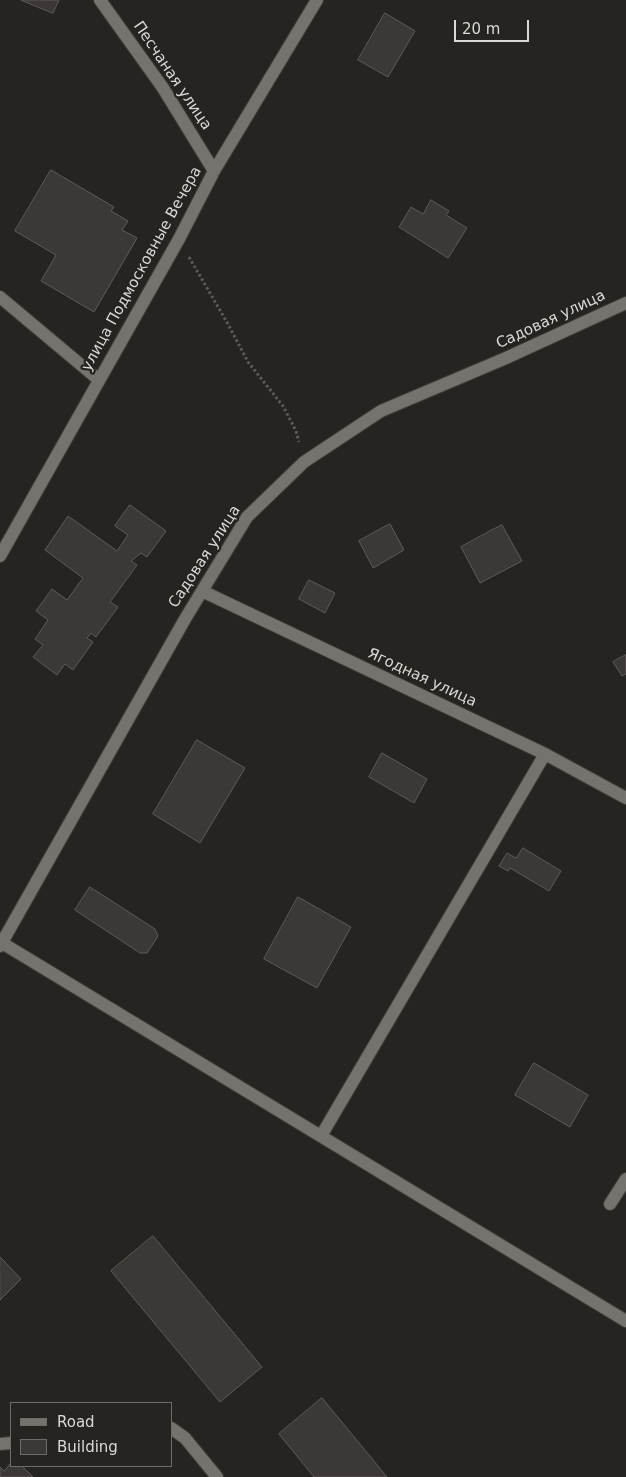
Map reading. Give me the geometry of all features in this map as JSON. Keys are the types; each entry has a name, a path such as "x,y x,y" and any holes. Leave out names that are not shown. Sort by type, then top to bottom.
{"street":[{"name":"Песчаная улица","path":"100,0 163,88 214,171"},
{"name":"улица Подмосковные Вечера","path":"0,556 179,239 214,171 316,0"},
{"path":"0,296 99,380"},
{"name":"Садовая улица","path":"0,943 202,591 247,517 304,462 381,411 506,358 626,303"},
{"name":"Ягодная улица","path":"202,591 545,754 626,798"},
{"path":"321,1136 545,754"},
{"path":"0,943 626,1321"},
{"path":"610,1204 626,1179"},
{"path":"172,1429 185,1438 217,1477"}],"path":[{"path":"179,239 248,362 283,406 296,431 304,462"}],"building":[{"path":"21,0 59,0 53,13"},
{"path":"385,13 415,31 388,77 358,60"},
{"path":"51,170 114,207 111,211 128,221 122,230 137,238 94,312 41,281 56,255 15,231"},
{"path":"431,200 449,211 446,215 467,228 448,258 399,227 411,207 423,214"},
{"path":"130,505 166,531 147,557 141,553 131,561 137,565 110,602 118,607 96,637 91,633 87,638 93,642 73,670 65,664 57,675 33,657 43,645 35,639 48,620 36,611 52,589 67,600 83,578 45,550 68,516 117,551 128,535 115,526"},
{"path":"390,524 404,550 373,568 359,541"},
{"path":"502,525 522,561 480,583 461,547"},
{"path":"309,580 335,593 325,613 299,599"},
{"path":"626,655 626,674 622,676 613,662"},
{"path":"197,740 245,768 200,843 153,814"},
{"path":"382,753 427,779 414,803 369,777"},
{"path":"523,848 561,871 549,891 510,868 508,871 499,866 507,853 516,858"},
{"path":"90,887 155,929 158,936 147,953 140,953 75,910"},
{"path":"298,897 351,927 317,988 264,959"},
{"path":"534,1063 588,1095 570,1127 515,1095"},
{"path":"153,1236 262,1367 220,1402 111,1271"},
{"path":"0,1257 21,1279 0,1300"},
{"path":"322,1398 387,1477 314,1477 279,1434"},
{"path":"10,1464 10,1467 23,1467 33,1477 0,1477 0,1467 4,1471"}]}
